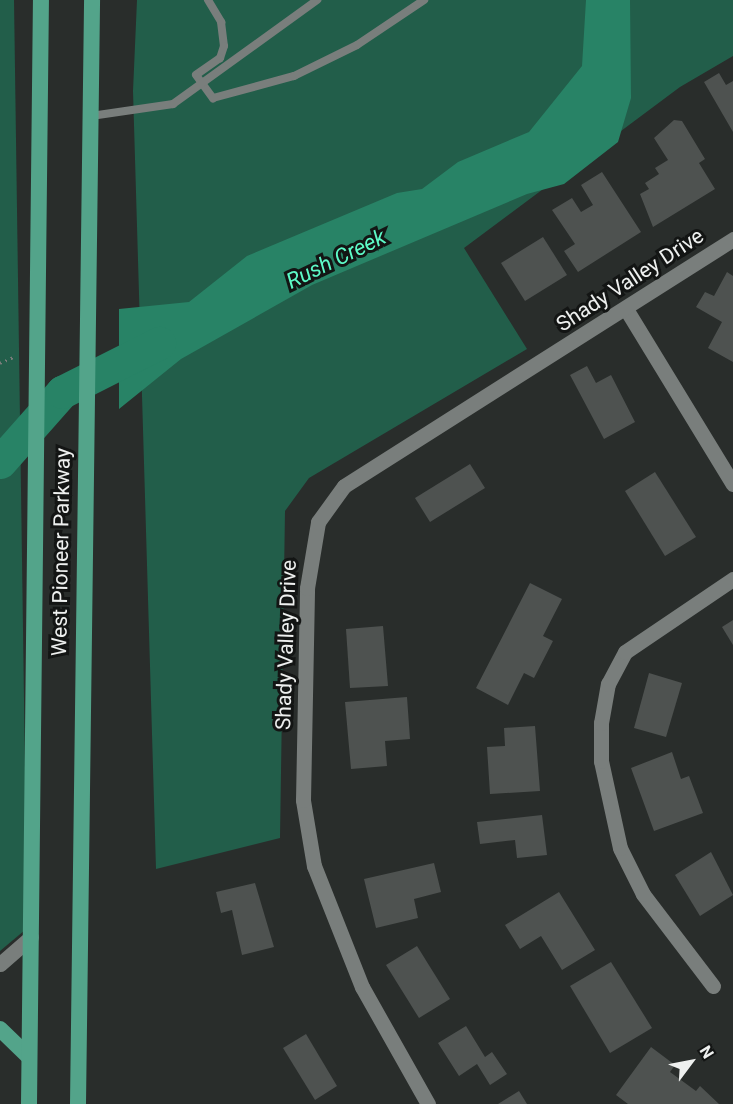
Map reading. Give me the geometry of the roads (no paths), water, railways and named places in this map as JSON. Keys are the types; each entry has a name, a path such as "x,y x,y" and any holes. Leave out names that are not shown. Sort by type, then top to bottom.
{"main road":[{"name":"West Pioneer Parkway","path":"29,1104 42,0"},
{"name":"West Pioneer Parkway","path":"78,1104 84,478 92,0"},
{"path":"0,1029 30,1057"}],"street":[{"name":"Shady Valley Drive","path":"428,1104 362,987 314,866 303,800 309,551 328,502 344,486 733,239"},
{"path":"626,309 733,484"},
{"path":"713,986 643,894 620,848 601,761 602,723 608,684 625,652 733,579"},
{"path":"0,964 31,937"}],"lane":[{"path":"208,0 221,22 224,46 220,58 196,75 200,85 213,98 294,76 357,45 424,0"},
{"path":"90,116 173,104 317,0"}],"water":[{"path":"586,0 630,0 631,98 618,142 564,184 527,194 312,285 181,359 119,409 119,309 189,302 247,256 397,193 422,189 458,162 529,132 582,66"}],"waterway":[{"name":"Rush Creek","path":"0,462 62,392 159,343"}]}
